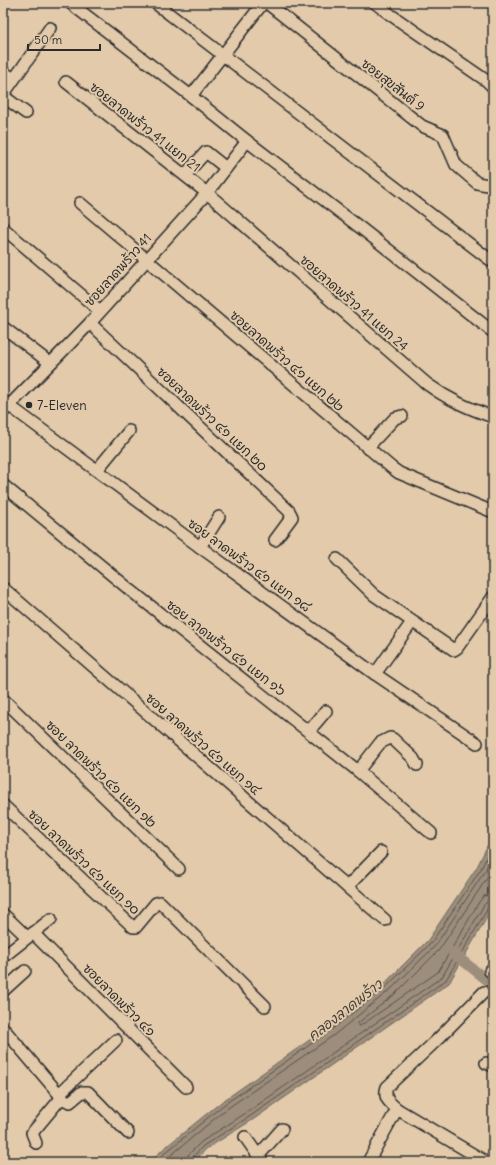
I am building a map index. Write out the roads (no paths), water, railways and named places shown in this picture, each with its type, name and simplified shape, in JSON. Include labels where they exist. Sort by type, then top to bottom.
[{"type":"street","points":[[70,3],[493,332]]},
{"type":"street","points":[[155,3],[493,262]]},
{"type":"street","points":[[191,96],[263,3]]},
{"type":"street","name":"ซอยสุขสันต์ 9","points":[[267,3],[422,126],[444,135],[456,165],[478,183],[493,186]]},
{"type":"street","points":[[375,3],[493,87]]},
{"type":"street","points":[[26,113],[3,95],[50,28]]},
{"type":"street","points":[[3,72],[14,79]]},
{"type":"street","name":"ซอยลาดพร้าว 41 แยก 21","points":[[66,82],[207,193]]},
{"type":"street","name":"ซอยลาดพร้าว 41","points":[[5,406],[90,323],[207,193],[247,141]]},
{"type":"street","points":[[185,175],[206,152],[226,168]]},
{"type":"street","name":"ซอยลาดพร้าว 41 แยก 24","points":[[207,193],[427,384],[443,396],[493,418]]},
{"type":"street","name":"ซอยลาดพร้าว ๔๑ แยก ๒๒","points":[[80,203],[148,259],[367,448],[399,473],[493,512]]},
{"type":"street","points":[[3,228],[100,311]]},
{"type":"street","name":"ซอยลาดพร้าว ๔๑ แยก ๒๐","points":[[90,323],[289,511],[292,517],[275,540]]},
{"type":"street","points":[[3,327],[50,363]]},
{"type":"street","name":"ซอย ลาดพร้าว ๔๑ แยก ๑๘","points":[[5,406],[97,470],[375,674],[477,743]]},
{"type":"street","points":[[367,448],[395,418],[402,416]]},
{"type":"street","points":[[97,470],[129,431]]},
{"type":"street","name":"ซอย ลาดพร้าว ๔๑ แยก ๑๖","points":[[3,485],[129,589],[309,731],[431,833]]},
{"type":"street","points":[[200,547],[219,517]]},
{"type":"street","points":[[337,559],[374,595],[452,650],[455,650],[493,598]]},
{"type":"street","name":"ซอย ลาดพร้าว ๔๑ แยก ๑๔","points":[[3,588],[385,920]]},
{"type":"street","points":[[375,674],[412,622]]},
{"type":"street","name":"ซอย ลาดพร้าว ๔๑ แยก ๑๒","points":[[3,699],[180,869]]},
{"type":"street","points":[[309,731],[326,711]]},
{"type":"street","points":[[358,771],[380,743],[390,738],[393,739],[413,758],[417,765]]},
{"type":"street","name":"ซอย ลาดพร้าว ๔๑ แยก ๑๐","points":[[3,805],[133,927],[136,927],[156,903],[160,902],[265,1006]]},
{"type":"street","points":[[347,887],[381,852]]},
{"type":"street","name":"ซอยลาดพร้าว ๔๑","points":[[3,914],[30,935],[186,1087]]},
{"type":"street","points":[[3,957],[52,919]]},
{"type":"street","points":[[3,991],[25,971]]},
{"type":"street","points":[[484,992],[437,1040],[387,1087],[385,1092],[386,1100],[397,1109],[486,1162]]},
{"type":"street","points":[[3,1028],[61,1096],[68,1102],[82,1092],[88,1092],[128,1133]]},
{"type":"street","points":[[36,1143],[32,1133],[61,1096],[116,1040]]},
{"type":"street","points":[[368,1162],[397,1109]]},
{"type":"street","points":[[245,1137],[260,1159],[282,1129]]},
{"type":"water","points":[[493,834],[493,907],[449,983],[254,1119],[206,1149],[194,1162],[151,1162],[162,1150],[220,1103],[328,1027],[385,983],[428,940],[477,867]]},
{"type":"waterway","points":[[452,952],[493,985]]},
{"type":"place","name":"7-Eleven","points":[[29,405]]},
{"type":"water label","name":"คลองลาดพร้าว","points":[[345,1010]]}]
